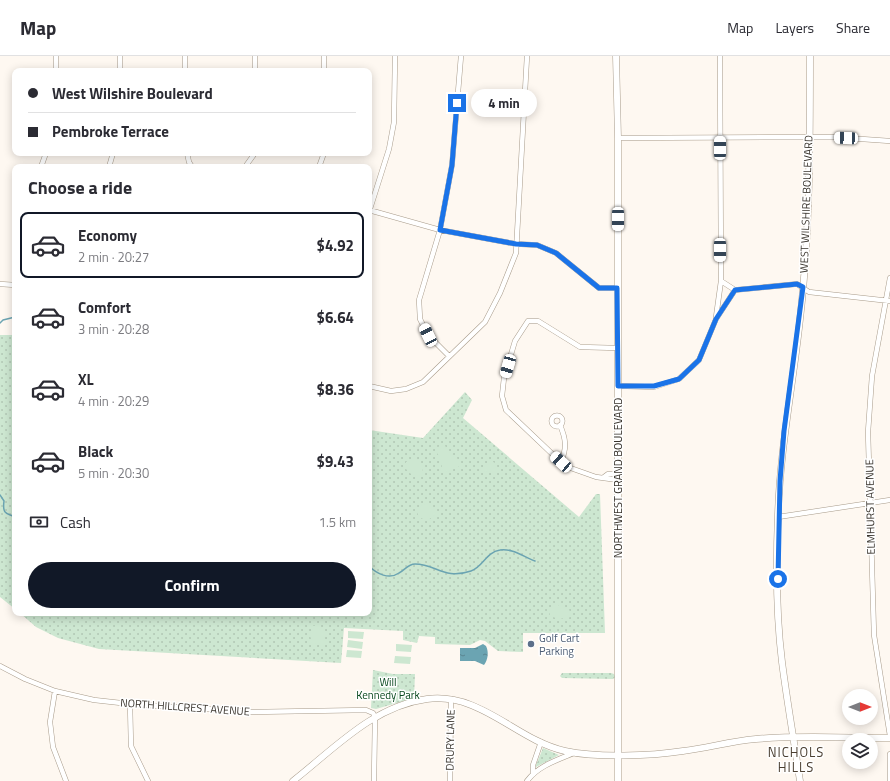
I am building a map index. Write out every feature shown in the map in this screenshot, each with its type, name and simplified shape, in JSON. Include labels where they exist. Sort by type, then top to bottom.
[{"type":"street","points":[[56,56],[56,68]]},
{"type":"street","points":[[120,56],[120,68]]},
{"type":"street","points":[[185,56],[185,68]]},
{"type":"street","points":[[255,56],[255,68]]},
{"type":"street","points":[[324,56],[324,68]]},
{"type":"street","points":[[372,202],[389,149],[394,122],[395,56]]},
{"type":"street","points":[[449,356],[428,335],[420,320],[419,300],[440,230],[452,165],[461,56]]},
{"type":"street","points":[[372,387],[391,391],[406,389],[423,382],[485,322],[508,273],[516,253],[527,56]]},
{"type":"street","name":"NORTHWEST GRAND BOULEVARD","points":[[616,56],[618,138],[618,781]]},
{"type":"street","points":[[716,319],[720,281],[720,56]]},
{"type":"street","name":"WEST WILSHIRE BOULEVARD","points":[[800,781],[782,660],[778,588],[778,518],[784,431],[803,287],[809,137],[810,56]]},
{"type":"street","points":[[618,138],[809,137],[890,141]]},
{"type":"street","points":[[372,212],[440,230],[516,244],[537,245],[556,253],[599,288],[617,288]]},
{"type":"street","name":"ELMHURST AVENUE","points":[[890,278],[888,301],[872,376],[868,432],[874,636],[890,737]]},
{"type":"street","points":[[720,281],[735,290],[797,284],[808,292],[888,301]]},
{"type":"street","points":[[0,284],[12,285]]},
{"type":"street","points":[[618,386],[654,386],[679,379],[699,360],[716,319],[735,290]]},
{"type":"street","points":[[617,348],[580,347],[538,321],[528,320],[515,341],[504,378],[502,396],[504,406],[561,462],[577,471],[596,477],[604,477],[608,474],[618,477]]},
{"type":"street","points":[[560,425],[566,439],[564,454],[561,462]]},
{"type":"street","points":[[778,518],[890,500]]},
{"type":"street","name":"NORTH HILLCREST AVENUE","points":[[0,666],[25,679],[55,691],[94,700],[130,704],[251,712],[366,710],[373,713],[375,717]]},
{"type":"street","points":[[55,691],[50,722],[53,747],[66,781]]},
{"type":"street","points":[[293,781],[375,717],[392,708],[410,702],[436,698],[451,699],[481,708],[541,742],[574,753],[664,754],[755,739],[890,737]]},
{"type":"street","name":"DRURY LANE","points":[[450,781],[451,699]]},
{"type":"street","points":[[130,704],[131,746],[148,781]]},
{"type":"street","points":[[374,781],[375,717]]},
{"type":"street","points":[[533,773],[533,765],[541,742]]},
{"type":"street","points":[[527,781],[533,773],[574,753]]},
{"type":"street","points":[[890,754],[890,781]]},
{"type":"green space","points":[[0,335],[12,335],[12,607],[0,597]]},
{"type":"green space","points":[[465,392],[472,400],[463,418],[579,517],[596,494],[600,494],[605,633],[523,633],[523,652],[498,651],[485,641],[480,640],[470,645],[435,644],[435,637],[419,636],[417,643],[403,640],[403,631],[344,628],[341,663],[99,649],[58,638],[36,627],[23,616],[372,616],[372,430],[423,438]]},
{"type":"green space","points":[[445,446],[453,456],[461,461],[460,466],[447,472],[442,469],[441,459],[435,450],[437,447]]},
{"type":"green space","points":[[414,458],[417,459],[422,465],[423,471],[421,476],[411,474],[406,469],[406,462]]},
{"type":"green space","points":[[494,462],[498,468],[497,471],[485,472],[484,466]]},
{"type":"green space","points":[[427,504],[435,508],[436,514],[427,521],[419,517],[417,512],[421,506]]},
{"type":"green space","points":[[555,604],[569,609],[571,617],[559,619],[550,616],[549,609]]},
{"type":"green space","points":[[312,626],[319,627],[324,630],[326,635],[323,643],[312,644],[310,635]]},
{"type":"green space","points":[[348,631],[364,632],[363,639],[348,638]]},
{"type":"green space","points":[[348,640],[363,642],[362,649],[347,647]]},
{"type":"green space","points":[[396,644],[412,645],[411,652],[396,651]]},
{"type":"green space","points":[[347,650],[362,651],[361,658],[346,657]]},
{"type":"green space","points":[[395,656],[411,657],[410,664],[394,663]]},
{"type":"green space","name":"Will Kennedy Park","points":[[373,670],[393,674],[415,674],[414,698],[376,709],[371,708]]},
{"type":"green space","points":[[562,673],[611,673],[614,674],[615,677],[613,679],[562,678],[560,676]]},
{"type":"green space","points":[[543,748],[559,755],[536,767],[536,765]]},
{"type":"water","points":[[483,644],[486,646],[488,653],[484,665],[475,661],[460,661],[460,648],[475,648]]},
{"type":"waterway","points":[[0,323],[3,320],[12,318]]},
{"type":"waterway","points":[[0,495],[4,501],[5,512],[12,516]]},
{"type":"waterway","points":[[372,568],[379,574],[387,576],[395,575],[413,564],[429,566],[447,573],[462,573],[475,569],[488,556],[495,551],[500,550],[509,550],[535,561]]},
{"type":"place","name":"Golf Cart Parking","points":[[531,644]]},
{"type":"district","name":"NICHOLS HILLS","points":[[796,760]]},
{"type":"route","points":[[457,103],[452,165],[440,230],[516,244],[537,245],[556,253],[595,286],[599,288],[617,288],[618,386],[654,386],[679,379],[699,360],[716,319],[735,290],[743,288],[797,284],[803,287],[793,375],[784,431],[778,518],[778,579]]}]
